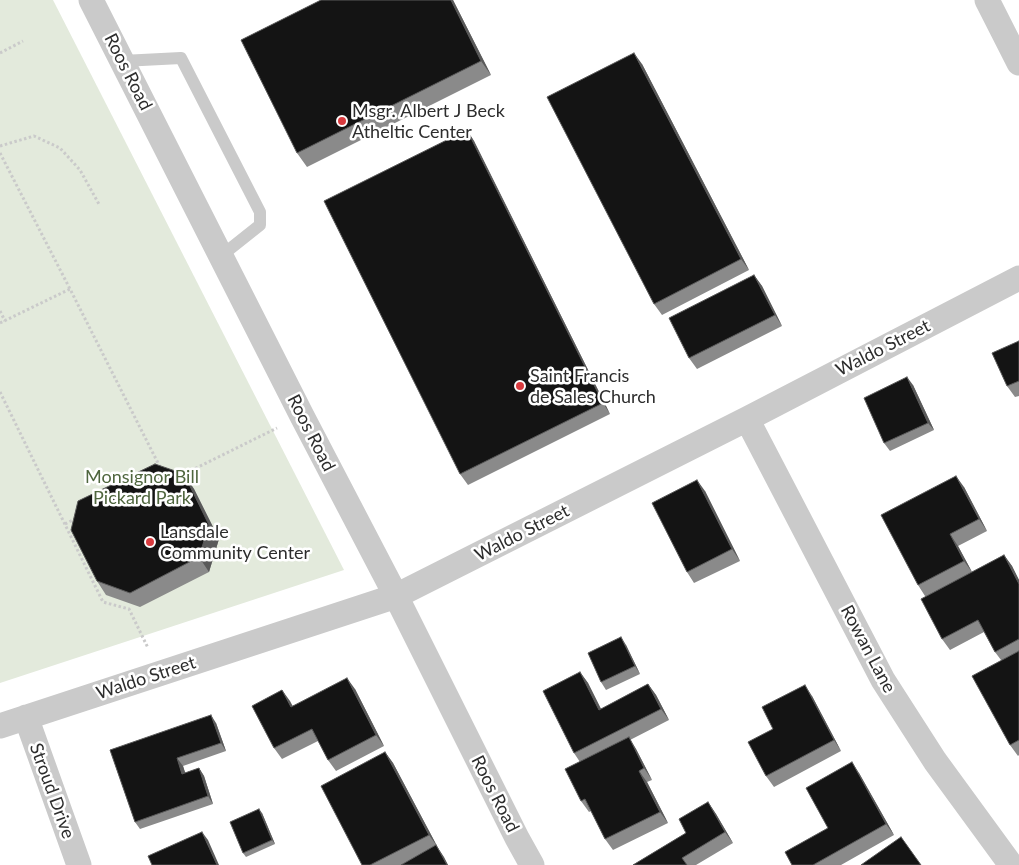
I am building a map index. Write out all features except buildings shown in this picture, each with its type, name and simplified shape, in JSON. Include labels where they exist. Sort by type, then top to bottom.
[{"type":"street","name":"Roos Road","points":[[91,0],[532,865]]},
{"type":"street","points":[[987,0],[1019,63]]},
{"type":"street","name":"Waldo Street","points":[[0,726],[396,596],[747,419],[1019,278]]},
{"type":"street","name":"Rowan Lane","points":[[747,419],[883,680],[935,761],[1011,865]]},
{"type":"street","name":"Stroud Drive","points":[[26,718],[79,865]]},
{"type":"lane","points":[[122,61],[181,58],[260,212],[260,225],[221,256]]},
{"type":"path","points":[[0,53],[23,41]]},
{"type":"path","points":[[0,146],[34,136],[60,148],[80,170],[100,206]]},
{"type":"path","points":[[0,153],[165,476]]},
{"type":"path","points":[[0,323],[70,289]]},
{"type":"path","points":[[0,311],[5,321]]},
{"type":"path","points":[[0,392],[103,602],[129,609],[161,673]]},
{"type":"path","points":[[181,475],[302,416]]},
{"type":"path","points":[[65,524],[82,516]]},
{"type":"green space","name":"Monsignor Bill Pickard Park","points":[[0,0],[53,0],[344,570],[0,683]]},
{"type":"place","name":"Msgr. Albert J Beck Atheltic Center","points":[[342,121]]},
{"type":"place","name":"Saint Francis de Sales Church","points":[[520,386]]},
{"type":"place","name":"Lansdale Community Center","points":[[150,542]]}]
